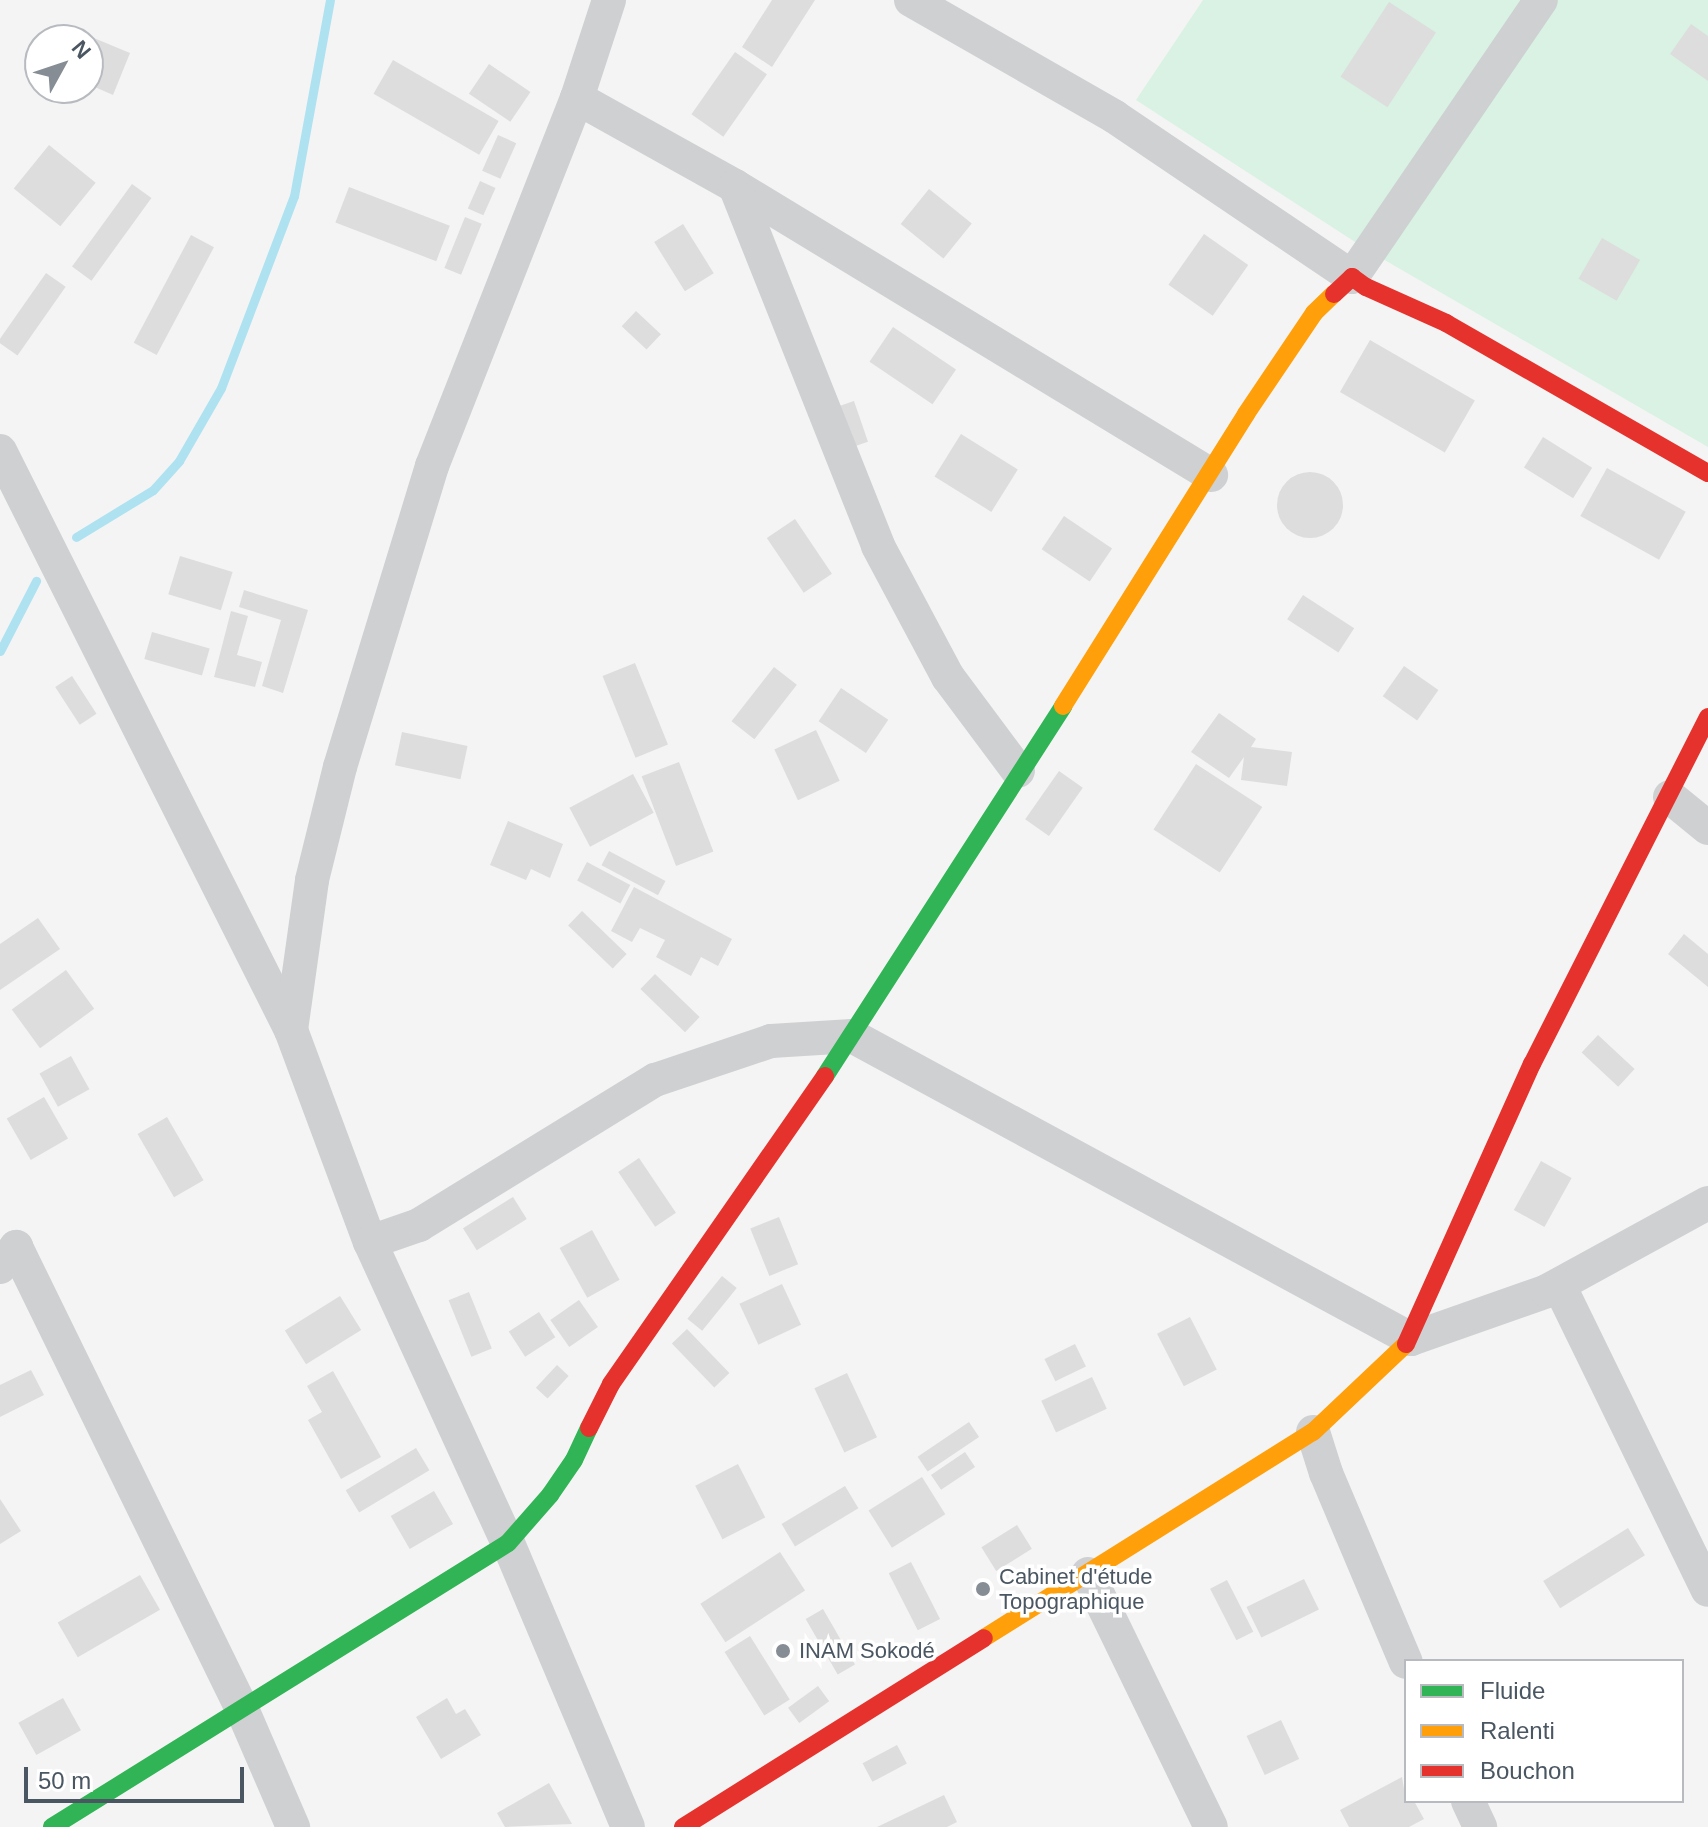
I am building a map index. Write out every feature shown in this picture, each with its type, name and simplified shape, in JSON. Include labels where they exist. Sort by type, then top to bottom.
[{"type":"street","points":[[291,1030],[312,880],[336,781],[427,481],[577,98],[609,0]]},
{"type":"street","points":[[911,0],[1115,117],[1366,287],[1446,323],[1708,473]]},
{"type":"street","points":[[52,1827],[508,1543],[558,1484],[574,1460],[611,1384],[852,1036],[1018,771],[1080,682],[1314,313],[1352,277],[1541,0]]},
{"type":"street","points":[[577,98],[735,186],[1211,475]]},
{"type":"street","points":[[735,186],[878,546],[948,677],[1018,771]]},
{"type":"street","points":[[0,451],[291,1030],[370,1242],[508,1543],[628,1827]]},
{"type":"street","points":[[683,1827],[1313,1432],[1411,1339],[1532,1064],[1708,717]]},
{"type":"street","points":[[1670,797],[1708,828]]},
{"type":"street","points":[[370,1242],[419,1225],[655,1080],[771,1041],[852,1036],[1411,1339],[1559,1285],[1708,1203]]},
{"type":"street","points":[[0,1267],[16,1247],[242,1709],[293,1827]]},
{"type":"street","points":[[1559,1285],[1708,1590]]},
{"type":"street","points":[[1313,1432],[1326,1473],[1405,1659]]},
{"type":"street","points":[[1088,1574],[1211,1827]]},
{"type":"street","points":[[1469,1803],[1480,1827]]},
{"type":"green space","points":[[1203,0],[1708,0],[1708,447],[1369,251],[1136,100]]},
{"type":"building","points":[[772,0],[815,0],[772,67],[742,47]]},
{"type":"building","points":[[1389,2],[1436,32],[1387,107],[1341,77]]},
{"type":"building","points":[[1691,24],[1708,36],[1708,81],[1670,54]]},
{"type":"building","points":[[104,42],[130,53],[113,95],[104,91]]},
{"type":"building","points":[[735,52],[767,74],[723,137],[691,114]]},
{"type":"building","points":[[393,60],[499,121],[479,155],[374,94]]},
{"type":"building","points":[[489,64],[530,92],[510,122],[469,94]]},
{"type":"building","points":[[498,135],[516,143],[500,179],[482,171]]},
{"type":"building","points":[[49,145],[96,183],[60,226],[14,189]]},
{"type":"building","points":[[480,181],[496,188],[483,215],[468,208]]},
{"type":"building","points":[[132,184],[151,198],[91,281],[72,267]]},
{"type":"building","points":[[349,187],[450,226],[436,261],[335,222]]},
{"type":"building","points":[[929,189],[972,224],[943,259],[901,224]]},
{"type":"building","points":[[465,217],[482,224],[461,275],[444,268]]},
{"type":"building","points":[[683,224],[714,273],[685,291],[654,242]]},
{"type":"building","points":[[1204,234],[1248,265],[1213,316],[1168,285]]},
{"type":"building","points":[[191,235],[214,247],[157,355],[134,343]]},
{"type":"building","points":[[1602,238],[1640,260],[1617,301],[1578,279]]},
{"type":"building","points":[[46,273],[66,287],[17,356],[0,343],[0,339]]},
{"type":"building","points":[[636,311],[661,334],[647,350],[622,326]]},
{"type":"building","points":[[893,327],[956,369],[933,404],[870,362]]},
{"type":"building","points":[[1370,340],[1475,400],[1445,452],[1340,392]]},
{"type":"building","points":[[854,401],[868,442],[848,448],[834,408]]},
{"type":"building","points":[[961,434],[1018,470],[991,512],[935,476]]},
{"type":"building","points":[[1543,437],[1592,468],[1573,498],[1524,468]]},
{"type":"building","points":[[1607,468],[1686,512],[1659,560],[1580,516]]},
{"type":"building","points":[[1310,472],[1323,475],[1333,482],[1340,492],[1343,505],[1340,518],[1333,528],[1323,535],[1310,538],[1297,535],[1287,528],[1280,518],[1277,505],[1280,492],[1287,482],[1297,475]]},
{"type":"building","points":[[1064,516],[1112,548],[1090,582],[1042,549]]},
{"type":"building","points":[[795,519],[832,574],[804,593],[767,538]]},
{"type":"building","points":[[180,556],[233,572],[221,610],[168,594]]},
{"type":"building","points":[[244,590],[308,610],[283,693],[262,686],[281,620],[239,607]]},
{"type":"building","points":[[1303,595],[1354,628],[1338,653],[1287,619]]},
{"type":"building","points":[[231,611],[248,616],[237,655],[262,662],[255,687],[214,677]]},
{"type":"building","points":[[152,632],[210,649],[202,675],[144,659]]},
{"type":"building","points":[[635,663],[668,745],[636,758],[603,676]]},
{"type":"building","points":[[1404,666],[1438,690],[1417,720],[1383,696]]},
{"type":"building","points":[[774,667],[797,685],[754,739],[732,721]]},
{"type":"building","points":[[72,676],[97,714],[80,725],[55,687]]},
{"type":"building","points":[[841,688],[888,720],[866,753],[819,721]]},
{"type":"building","points":[[1219,713],[1256,739],[1251,747],[1292,752],[1287,786],[1241,780],[1244,757],[1229,778],[1191,752]]},
{"type":"building","points":[[816,730],[840,781],[798,800],[774,749]]},
{"type":"building","points":[[402,732],[468,746],[460,779],[395,765]]},
{"type":"building","points":[[679,762],[713,852],[676,866],[642,776]]},
{"type":"building","points":[[1196,764],[1262,807],[1220,872],[1154,829]]},
{"type":"building","points":[[1059,771],[1083,788],[1049,836],[1025,819]]},
{"type":"building","points":[[633,774],[654,813],[590,847],[569,808]]},
{"type":"building","points":[[508,821],[563,844],[550,878],[531,869],[526,880],[490,865]]},
{"type":"building","points":[[609,851],[666,881],[658,895],[601,865]]},
{"type":"building","points":[[587,862],[630,885],[620,904],[577,881]]},
{"type":"building","points":[[634,887],[732,939],[718,966],[701,957],[691,976],[656,957],[665,940],[640,928],[632,942],[611,931]]},
{"type":"building","points":[[582,911],[627,954],[613,968],[568,925]]},
{"type":"building","points":[[38,918],[60,949],[0,990],[0,944]]},
{"type":"building","points":[[1684,934],[1708,954],[1708,987],[1668,954]]},
{"type":"building","points":[[66,970],[94,1009],[40,1048],[12,1009]]},
{"type":"building","points":[[655,974],[700,1017],[685,1032],[640,989]]},
{"type":"building","points":[[1598,1035],[1635,1069],[1618,1087],[1582,1053]]},
{"type":"building","points":[[71,1056],[89,1089],[58,1107],[40,1073]]},
{"type":"building","points":[[44,1097],[68,1139],[31,1160],[7,1118]]},
{"type":"building","points":[[167,1117],[204,1180],[174,1197],[138,1134]]},
{"type":"building","points":[[639,1158],[676,1213],[655,1227],[618,1172]]},
{"type":"building","points":[[1541,1161],[1572,1178],[1544,1227],[1514,1210]]},
{"type":"building","points":[[513,1197],[527,1219],[477,1250],[463,1228]]},
{"type":"building","points":[[779,1217],[798,1264],[769,1276],[750,1229]]},
{"type":"building","points":[[592,1230],[620,1280],[587,1298],[560,1248]]},
{"type":"building","points":[[722,1276],[737,1288],[702,1331],[687,1319]]},
{"type":"building","points":[[782,1284],[801,1325],[758,1345],[739,1304]]},
{"type":"building","points":[[469,1292],[492,1349],[471,1357],[449,1300]]},
{"type":"building","points":[[340,1296],[361,1330],[306,1364],[285,1330]]},
{"type":"building","points":[[579,1300],[598,1327],[569,1347],[550,1320]]},
{"type":"building","points":[[539,1312],[555,1337],[525,1357],[509,1332]]},
{"type":"building","points":[[1190,1317],[1217,1370],[1184,1386],[1157,1334]]},
{"type":"building","points":[[687,1329],[729,1373],[714,1387],[672,1344]]},
{"type":"building","points":[[1075,1344],[1086,1366],[1055,1381],[1044,1359]]},
{"type":"building","points":[[557,1365],[569,1376],[548,1399],[536,1388]]},
{"type":"building","points":[[31,1370],[44,1395],[0,1417],[0,1385]]},
{"type":"building","points":[[333,1371],[381,1457],[341,1479],[308,1420],[322,1412],[307,1386]]},
{"type":"building","points":[[847,1373],[877,1437],[844,1453],[814,1388]]},
{"type":"building","points":[[1092,1377],[1107,1409],[1056,1432],[1041,1401]]},
{"type":"building","points":[[969,1422],[979,1437],[928,1472],[918,1457]]},
{"type":"building","points":[[416,1448],[429,1470],[359,1513],[346,1490]]},
{"type":"building","points":[[965,1452],[975,1467],[941,1490],[931,1475]]},
{"type":"building","points":[[738,1464],[765,1517],[722,1539],[695,1486]]},
{"type":"building","points":[[922,1477],[945,1514],[892,1548],[869,1510]]},
{"type":"building","points":[[845,1486],[858,1508],[795,1546],[782,1524]]},
{"type":"building","points":[[434,1491],[453,1524],[410,1549],[391,1516]]},
{"type":"building","points":[[0,1499],[21,1531],[0,1544]]},
{"type":"building","points":[[1017,1525],[1032,1549],[996,1571],[981,1547]]},
{"type":"building","points":[[1628,1528],[1645,1555],[1560,1608],[1543,1581]]},
{"type":"building","points":[[780,1552],[805,1591],[725,1642],[700,1604]]},
{"type":"building","points":[[911,1562],[940,1619],[918,1630],[889,1573]]},
{"type":"building","points":[[140,1575],[160,1610],[78,1657],[58,1622]]},
{"type":"building","points":[[1304,1579],[1319,1610],[1261,1638],[1246,1607]]},
{"type":"building","points":[[1227,1580],[1253,1632],[1236,1640],[1210,1589]]},
{"type":"building","points":[[823,1609],[855,1664],[838,1674],[806,1619]]},
{"type":"building","points":[[750,1636],[790,1700],[764,1716],[725,1652]]},
{"type":"building","points":[[818,1686],[829,1701],[799,1723],[788,1708]]},
{"type":"building","points":[[63,1698],[81,1730],[36,1755],[18,1723]]},
{"type":"building","points":[[447,1698],[456,1714],[465,1709],[481,1735],[441,1759],[416,1717]]},
{"type":"building","points":[[1281,1720],[1299,1759],[1265,1775],[1247,1736]]},
{"type":"building","points":[[897,1745],[907,1764],[872,1782],[863,1763]]},
{"type":"building","points":[[1402,1777],[1404,1803],[1415,1803],[1424,1819],[1409,1827],[1349,1827],[1340,1810]]},
{"type":"building","points":[[549,1783],[572,1824],[505,1827],[497,1813]]},
{"type":"building","points":[[944,1795],[957,1822],[947,1827],[877,1827]]},
{"type":"waterway","points":[[76,537],[153,490],[179,461],[221,388],[294,196],[330,0]]},
{"type":"waterway","points":[[0,651],[36,581]]},
{"type":"traffic: fast","points":[[825,1076],[1063,706]]},
{"type":"traffic: fast","points":[[52,1827],[508,1543],[550,1495],[574,1460],[589,1428]]},
{"type":"traffic: slow","points":[[1063,706],[1246,414],[1314,313],[1334,294]]},
{"type":"traffic: slow","points":[[984,1638],[1313,1432],[1406,1344]]},
{"type":"traffic: jam","points":[[1334,294],[1352,277],[1366,287],[1446,323],[1708,473]]},
{"type":"traffic: jam","points":[[1406,1344],[1532,1064],[1708,717]]},
{"type":"traffic: jam","points":[[589,1428],[611,1384],[825,1076]]},
{"type":"traffic: jam","points":[[683,1827],[984,1638]]},
{"type":"place","name":"Cabinet d'étude Topographique","points":[[983,1589]]},
{"type":"place","name":"INAM Sokodé","points":[[783,1651]]}]
